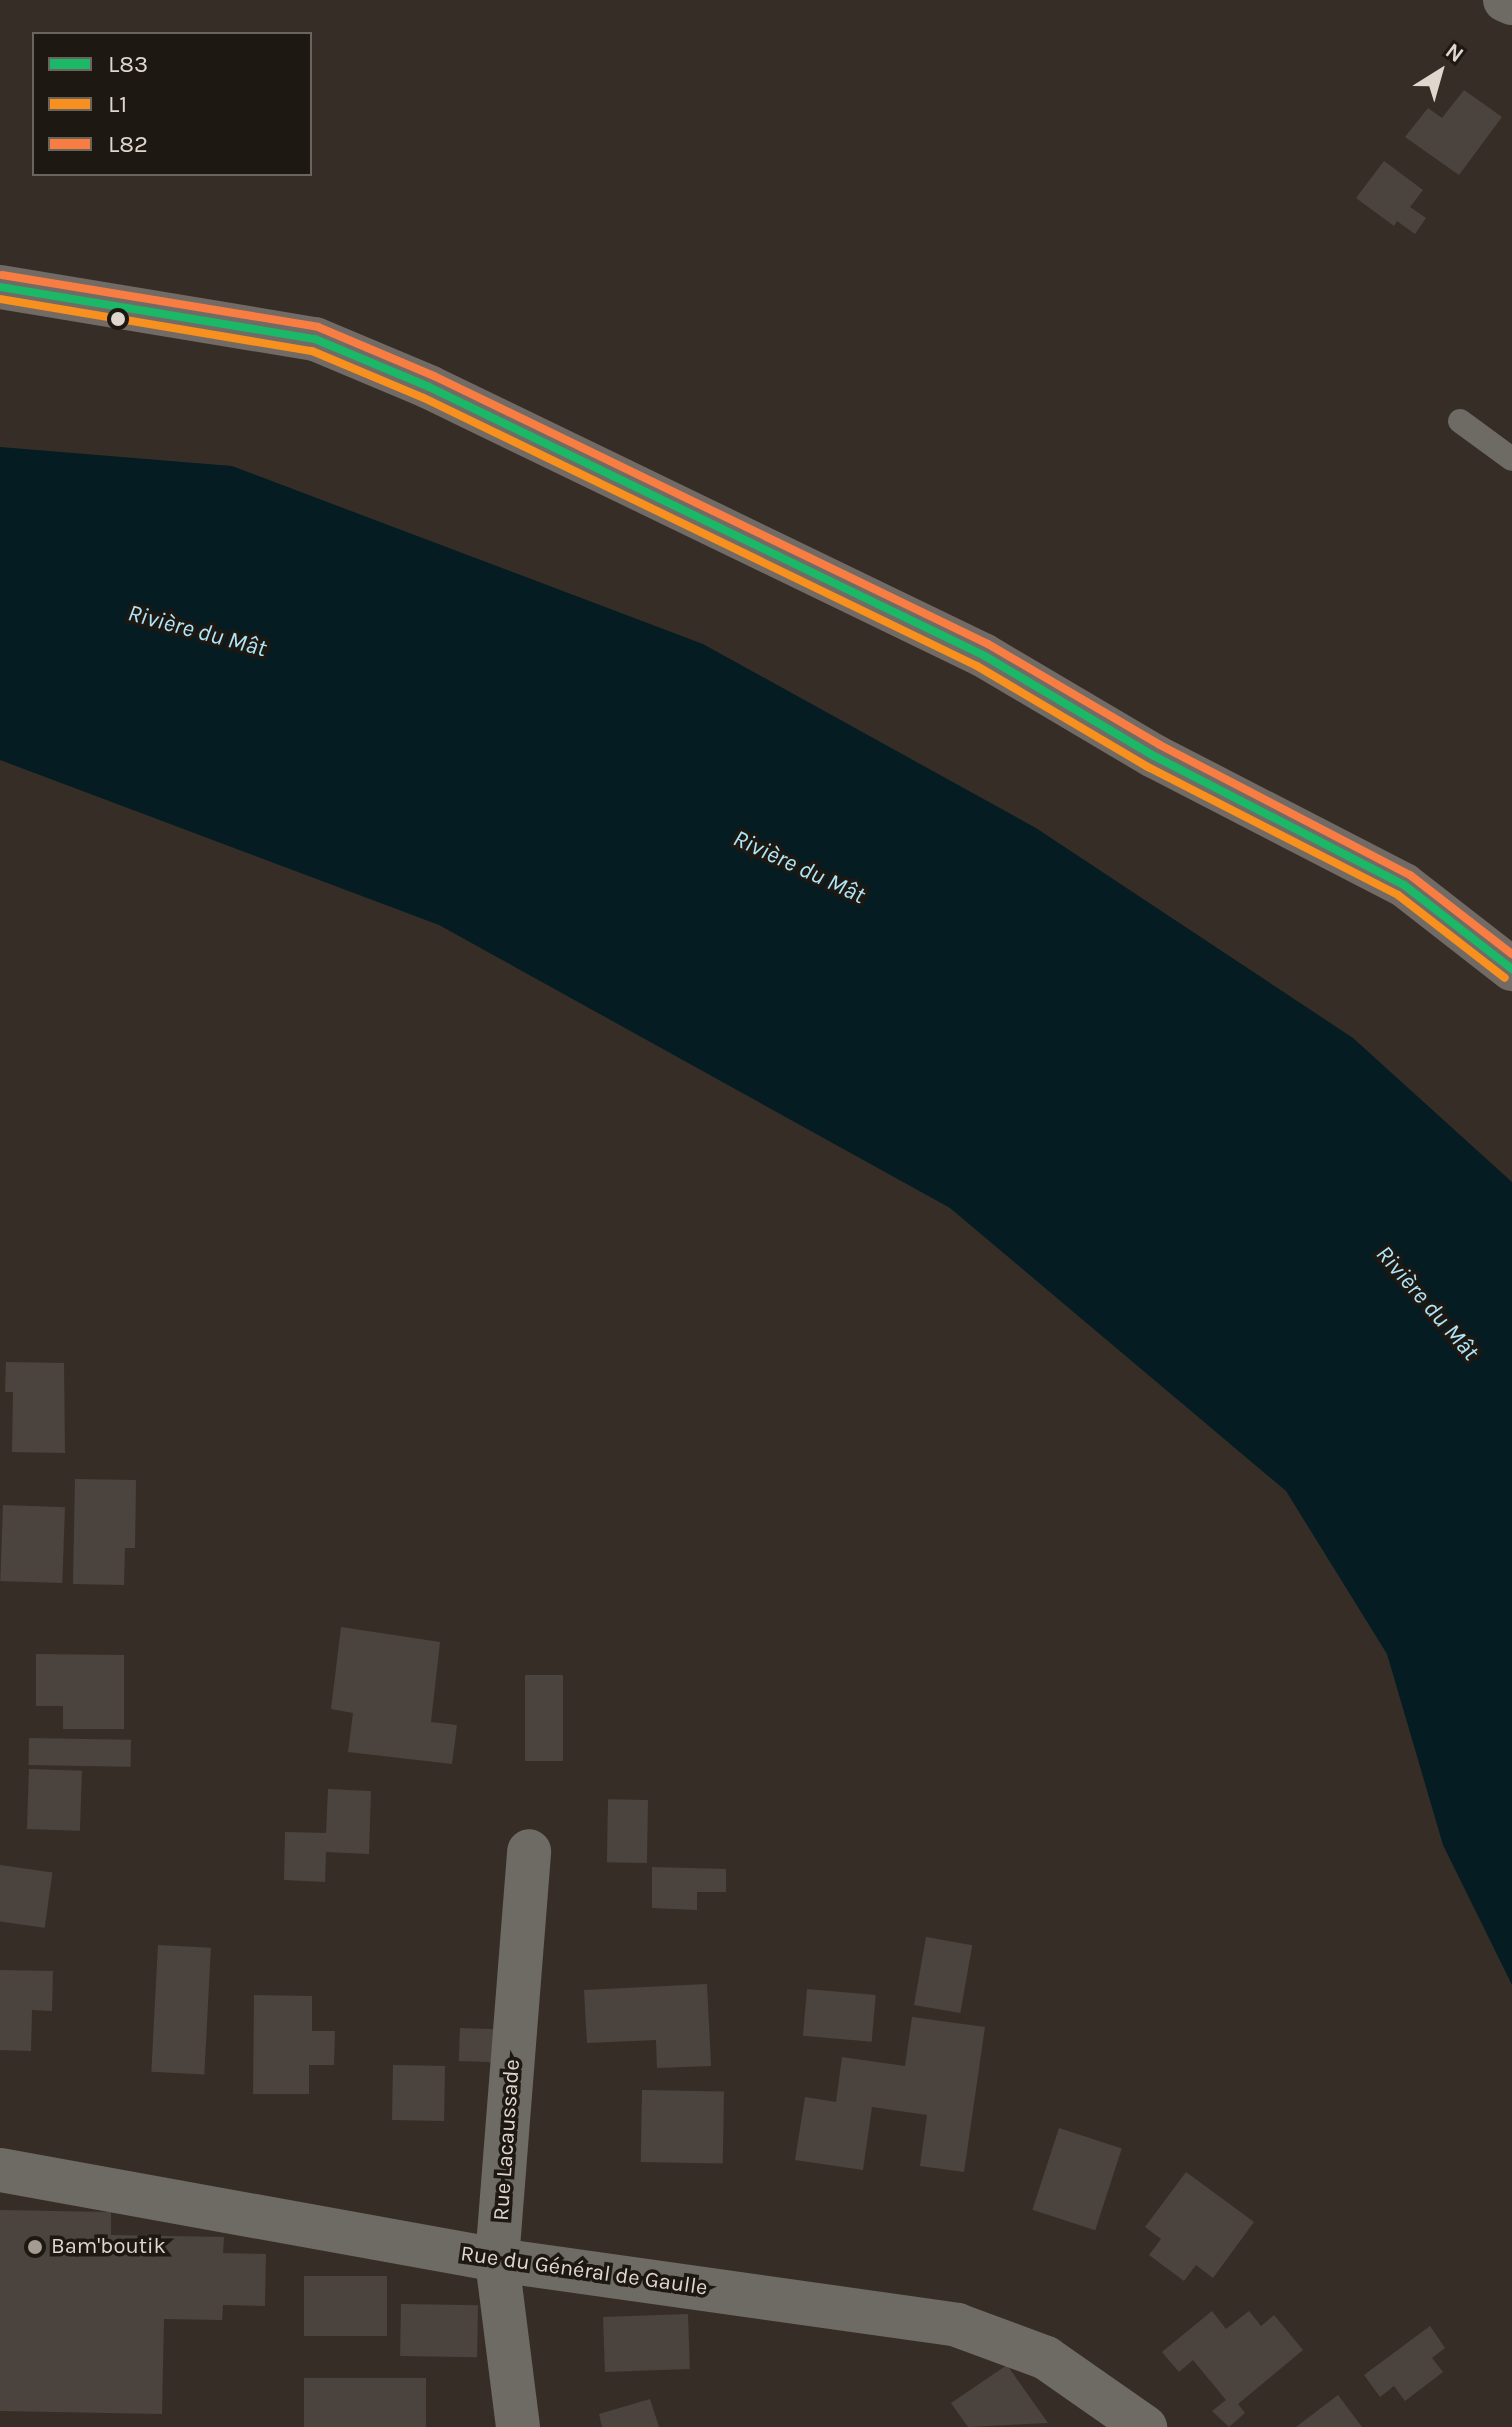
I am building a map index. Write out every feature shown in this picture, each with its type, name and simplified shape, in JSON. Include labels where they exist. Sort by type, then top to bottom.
[{"type":"main road","points":[[0,287],[315,339],[429,387],[983,655],[1154,756],[1404,885],[1512,969]]},
{"type":"street","points":[[1505,0],[1512,3]]},
{"type":"street","name":"Rue Lacaussade","points":[[518,2427],[497,2260],[529,1851]]},
{"type":"street","name":"Rue du Général de Gaulle","points":[[0,2170],[497,2260],[957,2325],[1046,2358],[1145,2427]]},
{"type":"lane","points":[[1460,421],[1512,459]]},
{"type":"water","name":"Rivière du Mât","points":[[0,447],[232,466],[703,644],[1036,828],[1353,1038],[1512,1182],[1512,1985],[1443,1845],[1387,1654],[1286,1491],[950,1208],[439,925],[0,760]]},
{"type":"building","points":[[1464,90],[1502,117],[1459,175],[1405,137],[1428,108],[1442,118]]},
{"type":"building","points":[[1384,161],[1423,190],[1410,207],[1426,218],[1415,234],[1397,221],[1394,226],[1356,198]]},
{"type":"building","points":[[6,1362],[64,1363],[65,1453],[12,1452],[13,1392],[5,1392]]},
{"type":"building","points":[[75,1479],[136,1480],[135,1548],[125,1548],[124,1585],[73,1584]]},
{"type":"building","points":[[3,1505],[65,1507],[62,1583],[0,1581]]},
{"type":"building","points":[[341,1627],[440,1642],[431,1722],[457,1725],[452,1764],[348,1752],[353,1713],[331,1709]]},
{"type":"building","points":[[36,1654],[124,1655],[124,1729],[63,1729],[63,1706],[36,1706]]},
{"type":"building","points":[[525,1675],[563,1675],[563,1761],[525,1761]]},
{"type":"building","points":[[29,1738],[131,1740],[131,1767],[29,1765]]},
{"type":"building","points":[[29,1769],[82,1771],[80,1831],[27,1829]]},
{"type":"building","points":[[328,1789],[371,1791],[369,1854],[326,1852],[325,1882],[284,1880],[285,1832],[326,1833]]},
{"type":"building","points":[[608,1799],[648,1800],[647,1863],[607,1862]]},
{"type":"building","points":[[0,1865],[52,1872],[45,1928],[0,1922]]},
{"type":"building","points":[[652,1867],[726,1869],[726,1892],[697,1892],[697,1910],[652,1908]]},
{"type":"building","points":[[926,1937],[972,1945],[960,2013],[914,2005]]},
{"type":"building","points":[[158,1945],[211,1948],[204,2075],[151,2072]]},
{"type":"building","points":[[0,1970],[53,1971],[52,2011],[32,2010],[31,2051],[0,2050]]},
{"type":"building","points":[[707,1984],[711,2066],[657,2068],[656,2040],[587,2043],[584,1990]]},
{"type":"building","points":[[807,1989],[876,1995],[872,2042],[803,2036]]},
{"type":"building","points":[[254,1995],[312,1996],[312,2031],[335,2031],[334,2065],[309,2065],[309,2094],[253,2094]]},
{"type":"building","points":[[912,2017],[985,2027],[964,2172],[920,2166],[927,2115],[872,2107],[863,2170],[795,2160],[805,2097],[836,2102],[842,2057],[905,2066]]},
{"type":"building","points":[[460,2028],[495,2029],[494,2062],[459,2061]]},
{"type":"building","points":[[393,2065],[445,2066],[444,2121],[392,2120]]},
{"type":"building","points":[[642,2090],[724,2091],[723,2163],[641,2162]]},
{"type":"building","points":[[1059,2128],[1122,2148],[1095,2230],[1032,2210]]},
{"type":"building","points":[[1186,2172],[1254,2222],[1213,2278],[1196,2265],[1184,2281],[1149,2255],[1161,2239],[1145,2227]]},
{"type":"building","points":[[0,2210],[111,2212],[111,2235],[224,2237],[223,2253],[266,2254],[265,2306],[223,2305],[222,2320],[164,2319],[162,2414],[0,2411]]},
{"type":"building","points":[[304,2276],[387,2276],[387,2336],[304,2336]]},
{"type":"building","points":[[401,2304],[478,2305],[477,2357],[400,2356]]},
{"type":"building","points":[[1212,2311],[1226,2329],[1249,2311],[1261,2326],[1274,2315],[1303,2350],[1238,2404],[1245,2413],[1229,2427],[1212,2411],[1226,2400],[1193,2360],[1179,2372],[1162,2352]]},
{"type":"building","points":[[688,2314],[690,2369],[605,2372],[603,2317]]},
{"type":"building","points":[[1430,2326],[1445,2348],[1432,2358],[1443,2372],[1405,2401],[1394,2386],[1380,2397],[1364,2375]]},
{"type":"building","points":[[1007,2365],[1048,2423],[968,2427],[951,2403]]},
{"type":"building","points":[[304,2378],[426,2378],[426,2427],[304,2427]]},
{"type":"building","points":[[1338,2395],[1362,2427],[1296,2427]]},
{"type":"building","points":[[650,2399],[659,2427],[602,2427],[599,2414]]},
{"type":"transit line","name":"L82","points":[[2,275],[318,327],[434,376],[988,644],[1160,745],[1410,875],[1512,954]]},
{"type":"transit line","name":"L83","points":[[0,287],[315,339],[429,387],[983,655],[1154,756],[1404,885],[1512,969]]},
{"type":"transit line","name":"L1","points":[[0,299],[312,351],[424,398],[977,666],[1148,767],[1398,895],[1505,978]]},
{"type":"place","name":"Bam'boutik","points":[[35,2247]]}]
